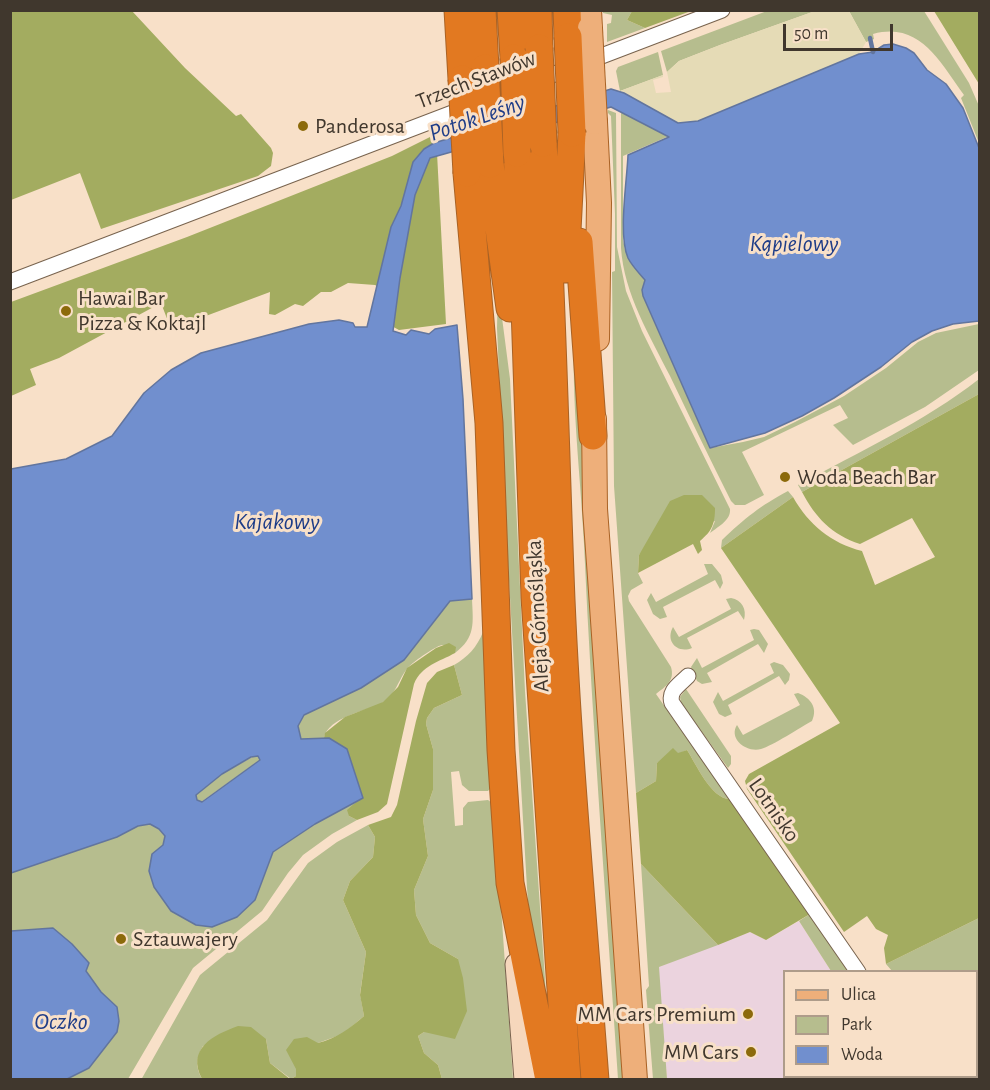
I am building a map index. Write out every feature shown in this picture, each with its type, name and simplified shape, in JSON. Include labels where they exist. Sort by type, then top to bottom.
[{"type":"highway","points":[[458,10],[473,74],[479,169],[501,750],[510,883],[549,1080]]},
{"type":"highway","points":[[473,74],[483,10]]},
{"type":"highway","name":"Aleja Górnośląska","points":[[511,10],[530,424],[535,597],[567,1080]]},
{"type":"highway","points":[[538,10],[557,444],[561,599],[595,1080]]},
{"type":"highway","points":[[567,10],[582,25],[585,350],[593,436]]},
{"type":"highway","points":[[557,444],[584,127]]},
{"type":"highway","points":[[479,169],[510,310],[530,424]]},
{"type":"main road","points":[[593,436],[599,566],[635,1080]]},
{"type":"street","name":"Trzech Stawów","points":[[10,282],[722,10]]},
{"type":"street","name":"Lotnisko","points":[[688,676],[672,692],[670,697],[672,704],[857,970]]},
{"type":"street","points":[[510,883],[525,1080]]},
{"type":"shaded area","points":[[799,921],[830,970],[783,970],[783,1078],[911,1079],[667,1079],[658,967],[750,932],[766,940]]},
{"type":"green space","points":[[11,10],[132,11],[185,68],[236,116],[241,114],[271,148],[273,153],[271,166],[258,176],[101,229],[80,173],[11,200]]},
{"type":"green space","points":[[632,10],[691,11],[645,28],[627,20]]},
{"type":"green space","points":[[603,11],[632,11],[627,20],[645,28],[607,42],[607,24],[611,23],[612,15],[603,13]]},
{"type":"green space","points":[[767,11],[815,11],[679,61],[667,72],[661,51]]},
{"type":"green space","points":[[849,11],[924,11],[969,83],[979,106],[979,143],[961,98],[964,95],[927,47],[904,33],[873,34],[874,39],[866,42]]},
{"type":"green space","points":[[934,11],[979,11],[979,84]]},
{"type":"green space","points":[[658,52],[663,75],[620,91],[616,71],[618,67]]},
{"type":"green space","points":[[608,110],[616,113],[617,247],[626,291],[642,331],[730,509],[726,520],[710,533],[715,521],[647,545],[639,555],[638,573],[643,583],[631,590],[628,596],[671,667],[671,680],[656,694],[729,799],[722,797],[710,787],[687,750],[657,763],[656,781],[636,793],[614,486],[612,272],[615,271],[615,214],[611,116]]},
{"type":"green space","points":[[621,113],[630,115],[669,136],[623,156],[623,240],[625,250],[645,280],[643,296],[710,448],[764,437],[795,422],[844,396],[886,368],[918,342],[936,333],[979,324],[979,370],[925,407],[853,445],[833,425],[848,418],[840,405],[742,452],[764,495],[745,505],[735,505],[646,330],[627,282],[621,248]]},
{"type":"green space","points":[[436,134],[446,324],[399,330],[388,324],[394,295],[375,285],[348,283],[331,292],[321,292],[303,306],[295,304],[275,315],[269,314],[270,292],[171,329],[161,303],[59,358],[30,369],[36,385],[11,396],[11,302],[187,237],[392,156]]},
{"type":"green space","points":[[498,287],[510,379],[525,691],[549,1037],[530,928],[527,888],[505,512],[497,328]]},
{"type":"green space","points":[[576,308],[626,1079],[618,1079],[595,745],[574,396]]},
{"type":"green space","points":[[979,379],[979,394],[802,492],[798,485],[914,423]]},
{"type":"green space","points":[[979,394],[979,918],[886,964],[884,948],[888,935],[876,929],[867,916],[844,932],[747,789],[745,781],[749,774],[840,723],[721,548],[793,497],[806,516],[822,532],[840,543],[862,551],[875,585],[935,557],[912,518],[860,544],[841,536],[825,524],[802,492]]},
{"type":"green space","points":[[788,491],[793,497],[721,548],[722,540],[738,525],[761,507]]},
{"type":"green space","points":[[684,495],[702,495],[715,508],[712,527],[700,541],[702,550],[698,554],[693,544],[638,573],[639,555],[670,501]]},
{"type":"green space","points":[[704,564],[712,564],[721,575],[723,583],[720,589],[715,580],[663,607],[667,617],[660,619],[653,614],[647,600],[651,593],[656,602],[708,574]]},
{"type":"green space","points":[[731,598],[743,606],[744,620],[738,611],[687,638],[692,648],[682,649],[674,645],[670,637],[673,627],[679,637],[731,609],[726,599]]},
{"type":"green space","points":[[472,599],[472,629],[467,641],[455,653],[455,647],[450,646],[442,645],[434,649],[409,666],[387,700],[340,720],[327,731],[324,738],[301,739],[298,726],[304,715],[361,688],[404,660],[450,601]]},
{"type":"green space","points":[[750,630],[759,630],[768,644],[764,653],[758,644],[707,673],[712,682],[702,684],[697,681],[691,667],[697,658],[702,668],[754,640]]},
{"type":"green space","points":[[483,632],[487,722],[495,783],[488,791],[469,791],[462,785],[459,771],[451,772],[455,826],[463,825],[463,808],[468,802],[488,800],[497,807],[498,864],[513,1079],[442,1079],[438,1065],[424,1053],[418,1036],[424,1032],[458,959],[430,943],[416,915],[414,890],[428,856],[423,819],[433,790],[433,749],[426,724],[434,708],[462,695],[454,665],[472,651]]},
{"type":"green space","points":[[449,643],[456,647],[455,653],[426,668],[414,684],[387,804],[378,812],[357,820],[349,816],[347,810],[362,797],[324,738],[325,733],[345,717],[383,702],[398,687],[407,668],[436,648]]},
{"type":"green space","points":[[774,662],[783,665],[790,674],[785,685],[779,676],[728,705],[732,714],[725,717],[719,714],[713,702],[718,692],[723,701],[774,673],[770,664]]},
{"type":"green space","points":[[454,665],[462,695],[434,708],[427,718],[426,724],[433,749],[433,790],[423,819],[428,856],[414,890],[416,915],[430,943],[458,959],[463,978],[467,1011],[455,1039],[424,1032],[418,1036],[424,1053],[438,1065],[442,1079],[291,1079],[296,1076],[296,1069],[286,1050],[294,1039],[307,1037],[318,1043],[325,1041],[364,1016],[360,995],[366,952],[343,900],[350,881],[373,857],[375,837],[368,825],[391,817],[397,805],[427,683],[437,672]]},
{"type":"green space","points":[[686,689],[731,756],[731,764],[728,768],[681,703],[680,697]]},
{"type":"green space","points":[[798,693],[807,698],[814,708],[812,721],[761,749],[750,749],[740,744],[735,735],[737,725],[743,735],[800,705],[794,694]]},
{"type":"green space","points":[[673,748],[678,753],[687,750],[710,787],[722,797],[729,799],[810,914],[766,940],[750,932],[718,945],[641,864],[636,793],[656,781],[657,763]]},
{"type":"green space","points":[[258,756],[260,760],[201,802],[197,800],[196,795],[222,774]]},
{"type":"green space","points":[[363,798],[349,816],[357,820],[332,834],[303,855],[262,911],[193,968],[128,1079],[67,1079],[89,1068],[117,1007],[101,992],[53,928],[11,931],[11,873],[117,837],[138,826],[150,824],[165,836],[163,845],[212,927],[237,917],[255,900],[273,852],[315,824]]},
{"type":"green space","points":[[368,825],[375,837],[373,857],[350,881],[343,900],[366,952],[360,994],[364,1016],[343,1034],[318,1043],[296,1069],[296,1076],[291,1079],[270,1063],[266,1039],[203,1046],[197,1062],[202,1079],[141,1080],[200,975],[267,920],[308,863],[337,842]]},
{"type":"green space","points":[[641,864],[718,945],[659,967],[667,1079],[653,1079],[646,990],[649,986]]},
{"type":"green space","points":[[810,914],[847,970],[830,970],[799,921]]},
{"type":"green space","points":[[979,918],[979,1079],[952,1078],[978,1078],[978,970],[891,970],[886,964]]},
{"type":"green space","points":[[238,1026],[251,1027],[266,1039],[270,1063],[290,1079],[202,1079],[197,1059],[200,1051],[211,1039]]},
{"type":"sand","points":[[815,11],[849,11],[866,42],[859,54],[698,121],[678,123],[620,91],[663,75],[653,80],[656,93],[671,92],[667,72],[679,61]]},
{"type":"water","name":"Kajakowy","points":[[893,44],[914,53],[927,70],[946,84],[963,108],[979,148],[979,321],[953,324],[932,331],[912,342],[881,367],[834,398],[802,416],[765,433],[710,448],[643,296],[645,280],[628,258],[625,248],[623,222],[628,155],[669,137],[611,107],[430,158],[415,195],[393,331],[406,335],[411,330],[429,334],[435,329],[457,325],[463,399],[472,599],[450,601],[404,660],[361,688],[304,715],[298,726],[301,739],[329,738],[347,749],[363,798],[315,824],[273,852],[255,900],[237,917],[212,927],[196,925],[171,911],[154,887],[149,871],[152,854],[163,845],[165,836],[150,824],[138,826],[117,837],[11,873],[11,469],[66,459],[112,436],[144,393],[171,370],[201,353],[309,324],[339,320],[353,323],[355,327],[367,327],[391,227],[401,206],[413,162],[424,149],[434,143],[611,89],[624,93],[678,123],[698,121],[859,54],[873,52],[884,45]],"holes":[[[258,756],[260,760],[202,802],[197,800],[196,795],[222,774],[251,757]]]},
{"type":"water","name":"Oczko","points":[[53,928],[89,963],[86,971],[101,992],[117,1007],[119,1021],[117,1032],[89,1068],[67,1079],[11,1079],[11,931]]},
{"type":"waterway","points":[[870,38],[873,52]]},
{"type":"place","name":"Panderosa","points":[[303,126]]},
{"type":"place","name":"Hawai Bar Pizza & Koktajl","points":[[66,311]]},
{"type":"place","name":"Woda Beach Bar","points":[[785,477]]},
{"type":"place","name":"Sztauwajery","points":[[121,939]]},
{"type":"place","name":"MM Cars Premium","points":[[748,1014]]},
{"type":"place","name":"MM Cars","points":[[751,1052]]},
{"type":"water label","name":"Potok Leśny","points":[[477,118]]},
{"type":"water label","name":"Kąpielowy","points":[[794,244]]}]
